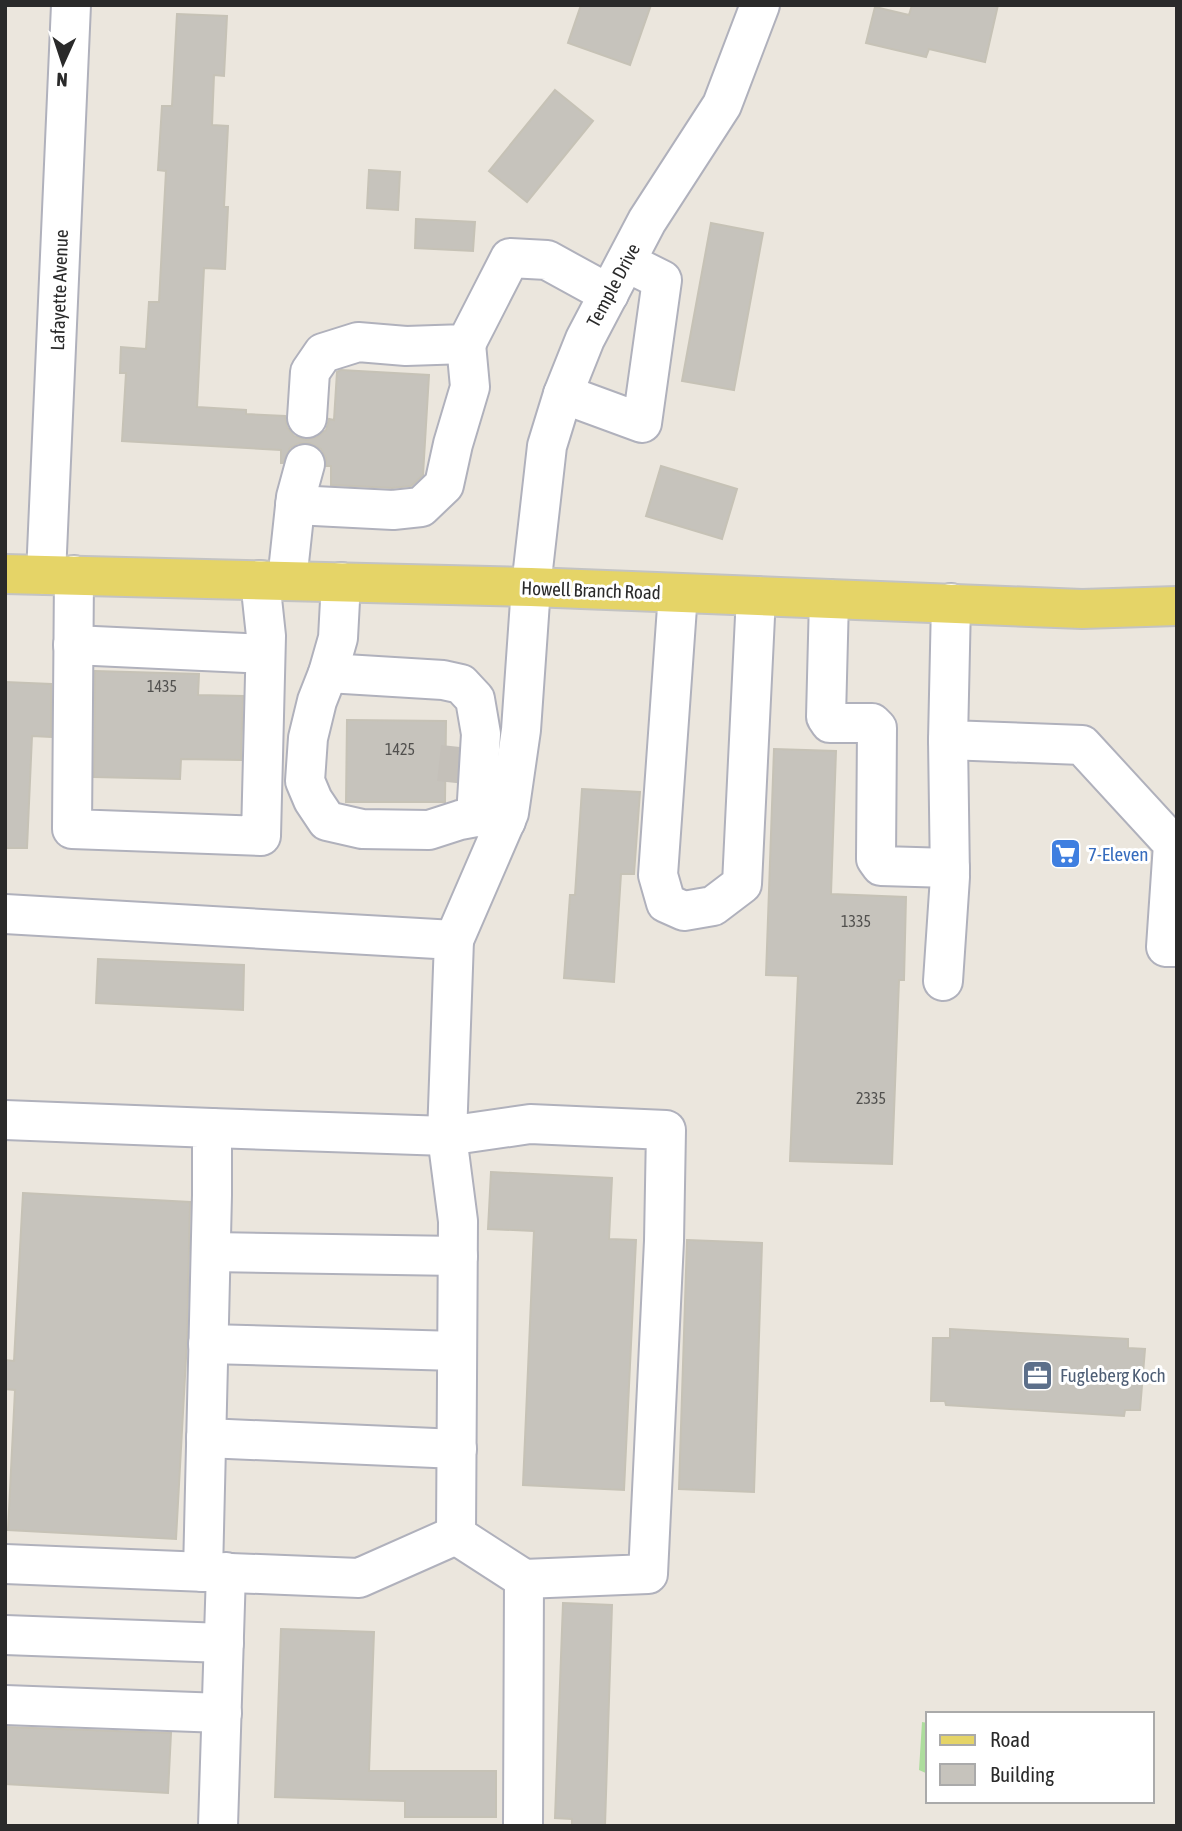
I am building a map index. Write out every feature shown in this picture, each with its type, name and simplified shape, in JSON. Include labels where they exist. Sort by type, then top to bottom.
[{"type":"main road","name":"Howell Branch Road","points":[[5,574],[531,587],[1082,609],[1177,606]]},
{"type":"street","name":"Lafayette Avenue","points":[[71,5],[60,575],[73,645],[72,829],[261,836],[265,654]]},
{"type":"street","name":"Temple Drive","points":[[471,797],[509,813],[522,730],[531,587],[547,446],[563,394],[585,339],[647,221],[722,105],[760,5]]},
{"type":"street","points":[[295,505],[393,510],[421,507],[444,485],[470,387],[466,344],[510,258],[547,260],[617,278],[662,280],[642,423],[563,394]]},
{"type":"street","points":[[307,418],[310,372],[323,353],[358,342],[406,346],[466,344]]},
{"type":"street","points":[[73,645],[265,654],[274,581],[305,464]]},
{"type":"street","points":[[328,673],[443,680],[461,684],[475,699],[481,734],[471,797],[429,830],[362,830],[327,821],[313,800],[306,781],[308,738],[338,638],[341,582]]},
{"type":"street","points":[[678,593],[658,875],[666,903],[684,911],[713,906],[742,884],[756,596]]},
{"type":"street","points":[[829,599],[826,717],[830,723],[872,723],[877,728],[876,859],[881,866],[950,868]]},
{"type":"street","points":[[943,981],[950,868],[947,740],[951,603]]},
{"type":"street","points":[[456,1535],[458,1222],[447,1136],[454,940],[478,714]]},
{"type":"street","points":[[947,740],[1082,745],[1173,844],[1166,947],[1177,947]]},
{"type":"street","points":[[5,914],[454,940]]},
{"type":"street","points":[[5,1120],[447,1136],[530,1124],[666,1130],[664,1241],[648,1574],[524,1579],[456,1535]]},
{"type":"street","points":[[212,1128],[206,1438],[215,1572],[224,1643],[218,1826]]},
{"type":"street","points":[[211,1252],[458,1256]]},
{"type":"street","points":[[208,1344],[457,1351]]},
{"type":"street","points":[[206,1438],[457,1449]]},
{"type":"street","points":[[5,1564],[359,1578],[456,1535]]},
{"type":"street","points":[[523,1826],[524,1579]]},
{"type":"street","points":[[5,1635],[224,1643]]},
{"type":"street","points":[[5,1705],[222,1713]]},
{"type":"green space","points":[[922,1722],[926,1723],[926,1773],[919,1770]]},
{"type":"building","points":[[581,5],[651,5],[630,65],[568,43]]},
{"type":"building","points":[[912,5],[998,5],[985,62],[929,49],[926,57],[866,43],[875,7],[909,15]]},
{"type":"building","points":[[177,14],[227,16],[224,76],[214,75],[212,125],[228,126],[224,207],[228,207],[225,269],[204,268],[197,407],[285,416],[287,427],[294,436],[306,440],[317,437],[326,430],[329,419],[334,420],[337,372],[341,370],[429,375],[423,475],[411,486],[392,488],[331,485],[331,466],[326,466],[326,458],[321,449],[310,443],[299,443],[290,448],[281,463],[281,450],[122,441],[126,373],[120,373],[121,347],[146,349],[149,302],[159,302],[166,171],[158,170],[162,106],[172,106]]},
{"type":"building","points":[[555,90],[593,121],[527,202],[489,171]]},
{"type":"building","points":[[369,170],[400,172],[398,210],[367,208]]},
{"type":"building","points":[[416,219],[475,222],[473,251],[415,248]]},
{"type":"building","points":[[711,223],[763,233],[734,390],[682,381]]},
{"type":"building","points":[[661,466],[737,489],[722,539],[646,516]]},
{"type":"building","points":[[95,671],[199,674],[198,695],[243,696],[241,760],[181,759],[180,779],[94,777]]},
{"type":"building","points":[[5,682],[51,684],[51,737],[32,736],[27,848],[5,848]]},
{"type":"building","points":[[347,720],[446,721],[445,802],[346,802]]},
{"type":"building","points":[[774,749],[836,751],[831,894],[906,897],[904,980],[899,980],[892,1164],[790,1161],[798,976],[766,975]]},
{"type":"building","points":[[582,789],[640,792],[634,874],[621,874],[614,982],[564,978],[570,895],[575,895]]},
{"type":"building","points":[[98,959],[244,965],[243,1010],[96,1003]]},
{"type":"building","points":[[491,1172],[612,1178],[609,1239],[636,1240],[624,1490],[523,1485],[534,1231],[488,1229]]},
{"type":"building","points":[[23,1193],[190,1202],[187,1340],[176,1539],[8,1530],[15,1390],[5,1389],[5,1360],[14,1361]]},
{"type":"building","points":[[687,1240],[762,1243],[754,1492],[679,1489]]},
{"type":"building","name":"Fugleberg Koch","points":[[950,1329],[1128,1339],[1128,1348],[1145,1349],[1140,1410],[1125,1410],[1124,1416],[946,1405],[945,1401],[931,1401],[933,1338],[950,1338]]},
{"type":"building","points":[[563,1603],[612,1605],[605,1826],[572,1826],[572,1819],[555,1818]]},
{"type":"building","points":[[281,1629],[374,1632],[369,1771],[496,1771],[496,1817],[405,1817],[405,1801],[275,1797]]},
{"type":"building","points":[[5,1727],[171,1733],[168,1793],[5,1784]]},
{"type":"tunnel","points":[[456,783],[460,747]]},
{"type":"place","name":"7-Eleven","points":[[1065,854]]},
{"type":"place","name":"Fugleberg Koch","points":[[1037,1375]]}]
